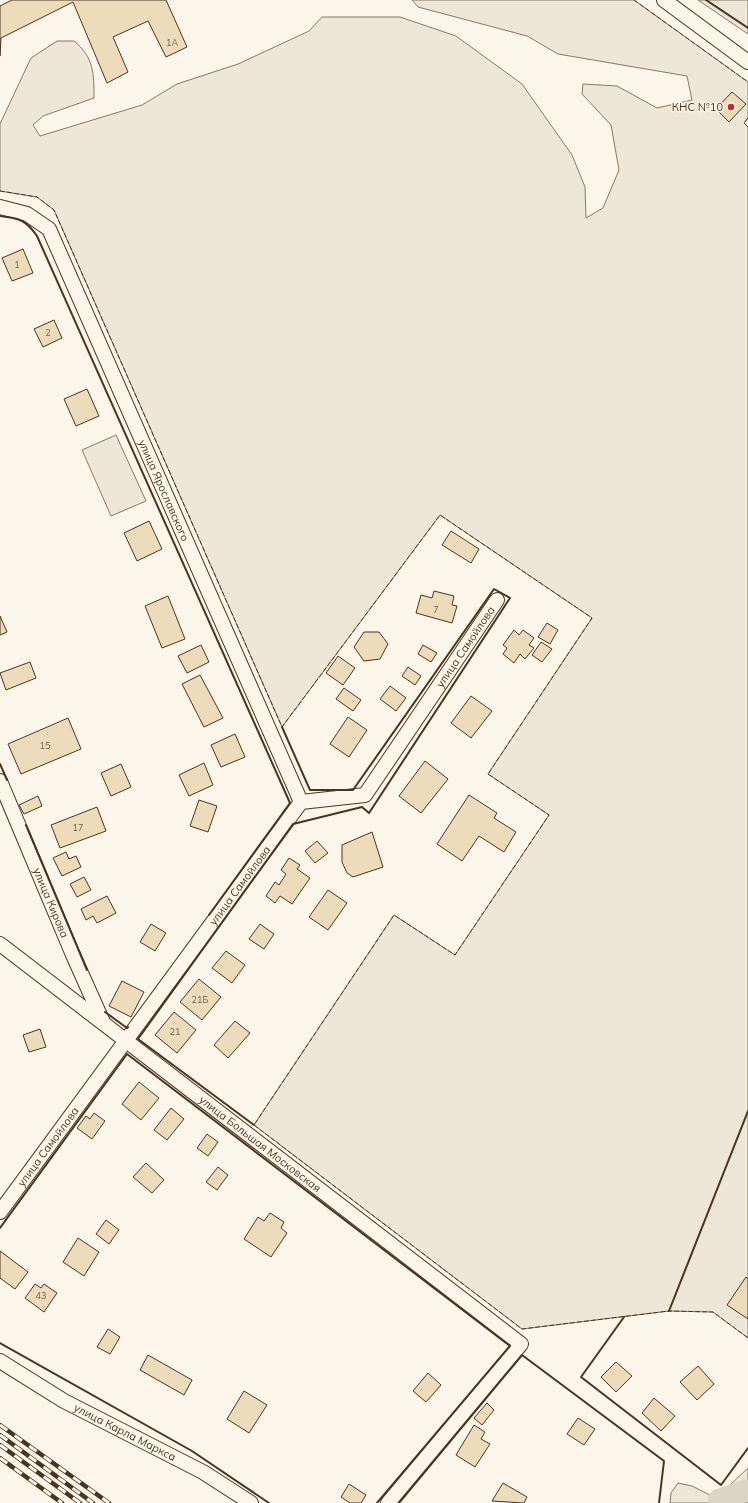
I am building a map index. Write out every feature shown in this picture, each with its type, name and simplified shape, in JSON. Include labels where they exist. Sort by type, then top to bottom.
[{"type":"street","points":[[664,0],[748,62]]},
{"type":"street","name":"улица Ярославского","points":[[0,207],[27,214],[49,229],[301,802]]},
{"type":"street","name":"улица Самойлова","points":[[0,1212],[301,802],[365,795],[497,600]]},
{"type":"street","name":"улица Кирова","points":[[0,781],[73,955],[104,1024]]},
{"type":"street","name":"улица Большая Московская","points":[[0,944],[521,1344],[388,1503]]},
{"type":"street","name":"улица Карла Маркса","points":[[0,1361],[64,1401],[203,1472],[251,1503]]},
{"type":"shaded area","points":[[412,0],[634,0],[748,82],[748,118],[744,123],[748,127],[748,1338],[713,1312],[669,1311],[522,1329],[254,1125],[394,915],[455,955],[549,815],[488,774],[592,618],[440,515],[282,727],[54,210],[37,197],[0,191],[0,124],[31,58],[57,41],[74,41],[86,53],[92,66],[94,98],[43,116],[33,125],[40,136],[142,105],[177,84],[238,64],[309,31],[322,17],[400,17],[456,36],[522,84],[572,155],[585,187],[586,218],[603,208],[619,170],[611,125],[582,94],[583,84],[617,86],[657,108],[692,100],[687,76],[558,54],[527,36],[418,7]]},
{"type":"shaded area","points":[[698,0],[748,0],[748,34]]},
{"type":"shaded area","points":[[116,435],[146,501],[111,516],[82,450]]},
{"type":"shaded area","points":[[748,1468],[748,1503],[670,1503],[671,1493],[678,1483],[692,1486],[716,1498]]},
{"type":"building","points":[[12,0],[166,0],[187,47],[166,57],[148,21],[113,37],[128,72],[107,83],[73,2],[1,38],[0,56],[0,6]]},
{"type":"building","name":"КНС №10","points":[[732,92],[746,104],[729,122],[716,109]]},
{"type":"building","points":[[23,249],[33,273],[12,281],[2,258]]},
{"type":"building","points":[[54,320],[62,338],[43,347],[34,329]]},
{"type":"building","points":[[87,389],[99,416],[76,426],[64,399]]},
{"type":"building","points":[[149,521],[162,549],[137,561],[124,533]]},
{"type":"building","points":[[451,531],[479,549],[471,563],[442,545]]},
{"type":"building","points":[[434,591],[454,596],[452,605],[457,606],[452,623],[416,613],[421,595],[432,598]]},
{"type":"building","points":[[168,596],[185,639],[162,648],[145,606]]},
{"type":"building","points":[[0,616],[7,632],[0,635]]},
{"type":"building","points":[[547,623],[558,630],[550,644],[538,637]]},
{"type":"building","points":[[514,630],[519,635],[523,630],[534,638],[529,645],[534,648],[525,659],[520,654],[514,663],[503,654],[507,648],[503,645]]},
{"type":"building","points":[[364,632],[379,632],[388,644],[380,659],[364,661],[354,647]]},
{"type":"building","points":[[541,642],[552,649],[542,662],[532,655]]},
{"type":"building","points":[[201,645],[209,662],[187,673],[178,656]]},
{"type":"building","points":[[423,645],[437,653],[431,662],[418,654]]},
{"type":"building","points":[[338,656],[355,668],[343,685],[326,673]]},
{"type":"building","points":[[30,662],[36,678],[6,690],[0,673]]},
{"type":"building","points":[[408,667],[421,676],[415,685],[402,676]]},
{"type":"building","points":[[200,675],[223,718],[204,727],[182,684]]},
{"type":"building","points":[[390,686],[406,698],[396,711],[380,699]]},
{"type":"building","points":[[344,688],[361,700],[353,711],[336,699]]},
{"type":"building","points":[[471,696],[492,711],[471,738],[451,723]]},
{"type":"building","points":[[348,717],[367,730],[349,757],[330,744]]},
{"type":"building","points":[[68,718],[81,749],[21,774],[8,744]]},
{"type":"building","points":[[235,734],[245,757],[221,767],[211,745]]},
{"type":"building","points":[[425,761],[448,779],[421,813],[399,796]]},
{"type":"building","points":[[204,763],[213,785],[189,796],[179,775]]},
{"type":"building","points":[[121,764],[131,787],[111,796],[101,773]]},
{"type":"building","points":[[469,795],[497,813],[494,818],[516,832],[504,852],[479,836],[462,861],[437,844]]},
{"type":"building","points":[[38,796],[42,806],[24,814],[19,805]]},
{"type":"building","points":[[199,800],[217,806],[208,832],[190,826]]},
{"type":"building","points":[[97,807],[106,831],[60,848],[51,825]]},
{"type":"building","points":[[372,832],[383,867],[353,877],[347,873],[342,862],[342,845]]},
{"type":"building","points":[[317,841],[328,853],[315,863],[305,851]]},
{"type":"building","points":[[66,852],[69,859],[76,856],[81,867],[62,876],[53,858]]},
{"type":"building","points":[[289,858],[300,865],[297,869],[310,878],[292,904],[280,896],[275,903],[266,896],[275,882],[279,885],[286,874],[281,870]]},
{"type":"building","points":[[84,877],[91,890],[77,897],[70,884]]},
{"type":"building","points":[[328,890],[347,903],[328,930],[309,917]]},
{"type":"building","points":[[107,896],[116,913],[97,923],[93,916],[86,920],[81,909]]},
{"type":"building","points":[[151,924],[166,933],[155,951],[140,942]]},
{"type":"building","points":[[260,924],[274,934],[264,949],[249,939]]},
{"type":"building","points":[[226,951],[245,965],[232,983],[212,968]]},
{"type":"building","points":[[199,979],[221,997],[202,1020],[180,1002]]},
{"type":"building","points":[[122,981],[144,992],[131,1017],[109,1006]]},
{"type":"building","points":[[174,1012],[196,1030],[177,1053],[155,1035]]},
{"type":"building","points":[[235,1021],[250,1033],[228,1058],[214,1045]]},
{"type":"building","points":[[40,1029],[46,1047],[29,1052],[23,1035]]},
{"type":"building","points":[[139,1082],[159,1098],[141,1120],[122,1104]]},
{"type":"building","points":[[171,1108],[184,1119],[167,1140],[154,1130]]},
{"type":"building","points":[[94,1113],[105,1121],[92,1139],[77,1128],[86,1116],[90,1119]]},
{"type":"building","points":[[207,1134],[218,1142],[208,1156],[197,1148]]},
{"type":"building","points":[[146,1163],[164,1180],[152,1193],[133,1177]]},
{"type":"building","points":[[218,1167],[228,1175],[217,1190],[206,1182]]},
{"type":"building","points":[[270,1213],[284,1222],[281,1228],[287,1233],[271,1257],[244,1239],[258,1217],[264,1221]]},
{"type":"building","points":[[106,1220],[119,1230],[109,1244],[96,1234]]},
{"type":"building","points":[[78,1238],[99,1252],[84,1276],[63,1262]]},
{"type":"building","points":[[0,1251],[28,1272],[15,1289],[0,1278]]},
{"type":"building","points":[[746,1277],[748,1279],[748,1319],[727,1305]]},
{"type":"building","points":[[35,1284],[41,1288],[44,1284],[57,1293],[44,1312],[25,1298]]},
{"type":"building","points":[[108,1329],[120,1337],[110,1354],[97,1347]]},
{"type":"building","points":[[148,1355],[192,1380],[184,1395],[140,1370]]},
{"type":"building","points":[[616,1362],[632,1376],[616,1392],[601,1377]]},
{"type":"building","points":[[698,1366],[714,1384],[697,1400],[680,1382]]},
{"type":"building","points":[[428,1373],[441,1385],[426,1402],[413,1391]]},
{"type":"building","points":[[244,1391],[267,1405],[249,1433],[227,1419]]},
{"type":"building","points":[[654,1398],[675,1416],[661,1431],[642,1413]]},
{"type":"building","points":[[487,1403],[494,1410],[482,1425],[474,1418]]},
{"type":"building","points":[[578,1418],[595,1429],[584,1445],[567,1434]]},
{"type":"building","points":[[474,1425],[485,1432],[481,1439],[490,1444],[475,1467],[456,1455]]},
{"type":"building","points":[[503,1483],[527,1497],[524,1503],[492,1501]]},
{"type":"building","points":[[349,1484],[366,1495],[361,1503],[350,1503],[341,1497]]},
{"type":"waterway","points":[[719,1503],[719,1500],[748,1490]]},
{"type":"railway","points":[[0,1425],[109,1503]]},
{"type":"railway","points":[[0,1435],[93,1503]]},
{"type":"railway","points":[[0,1445],[80,1503]]},
{"type":"railway","points":[[0,1458],[62,1503]]},
{"type":"fence","points":[[634,0],[748,82]]},
{"type":"fence","points":[[706,0],[748,28]]},
{"type":"fence","points":[[748,118],[744,123],[748,127]]},
{"type":"fence","points":[[0,191],[37,197],[54,210],[282,727],[440,515],[592,618],[488,774],[549,815],[455,955],[394,915],[254,1125],[522,1329],[669,1311],[713,1312],[748,1338]]},
{"type":"wall","points":[[706,0],[748,28]]},
{"type":"wall","points":[[0,216],[22,221],[29,226],[37,236],[290,803],[209,915]]},
{"type":"wall","points":[[254,1125],[138,1039],[293,824],[362,807],[369,813],[510,598],[494,589],[353,790],[310,790],[282,727]]},
{"type":"wall","points":[[0,764],[7,780]]},
{"type":"wall","points":[[26,825],[87,970]]},
{"type":"wall","points":[[105,1012],[127,1028],[128,1027]]},
{"type":"wall","points":[[0,1228],[127,1054],[510,1346],[377,1503]]},
{"type":"wall","points":[[669,1311],[748,1111]]},
{"type":"wall","points":[[624,1317],[581,1377],[721,1485],[748,1448]]},
{"type":"wall","points":[[0,1343],[192,1451],[269,1503]]},
{"type":"wall","points":[[399,1503],[522,1355],[664,1461],[659,1503]]},
{"type":"place","name":"КНС №10","points":[[731,107]]}]
